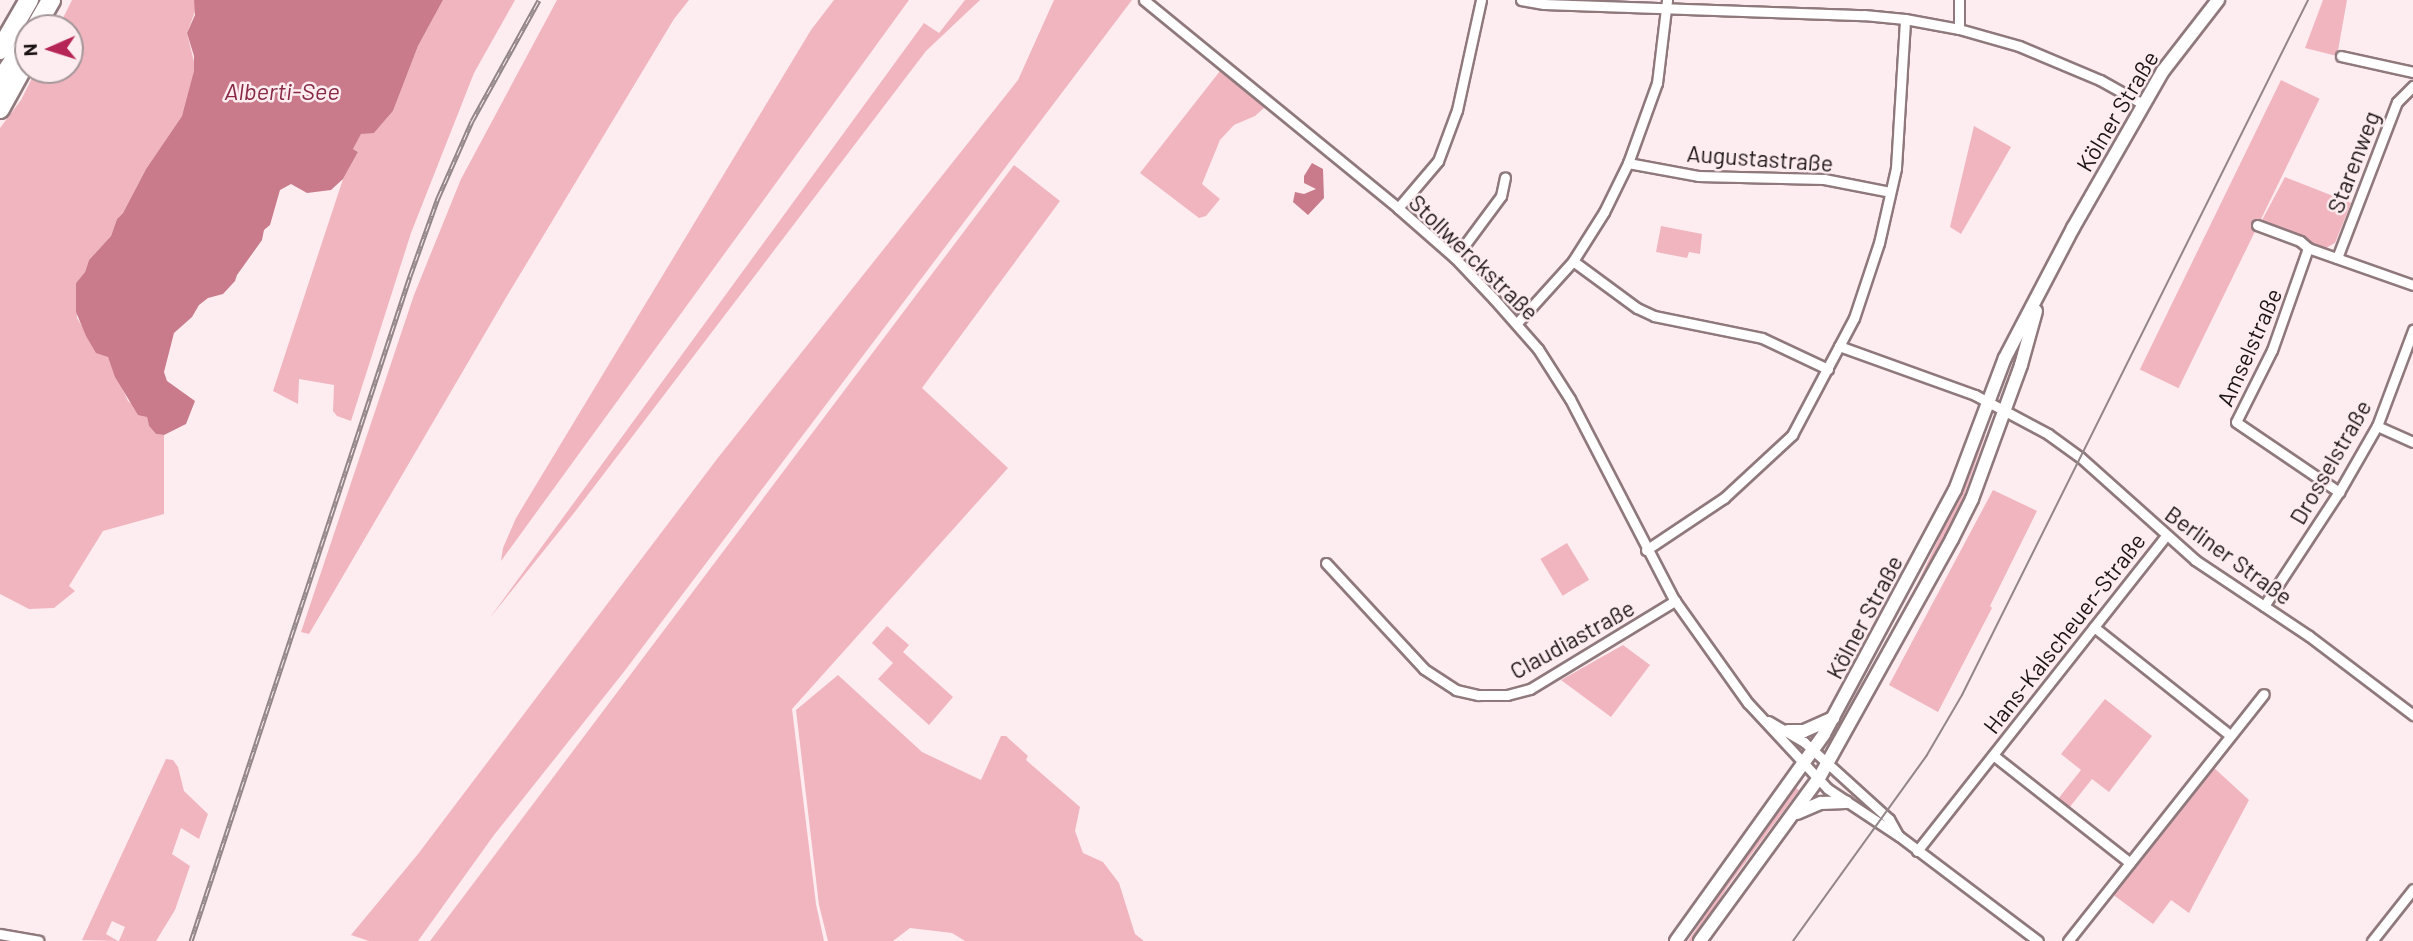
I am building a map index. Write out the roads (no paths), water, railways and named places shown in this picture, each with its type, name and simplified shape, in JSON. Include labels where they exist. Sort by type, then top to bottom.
[{"type":"highway","points":[[0,32],[21,0]]},
{"type":"highway","points":[[0,50],[29,0]]},
{"type":"highway","points":[[0,81],[14,60]]},
{"type":"highway","points":[[0,109],[14,84]]},
{"type":"main road","name":"Kölner Straße","points":[[1676,941],[1814,751],[1955,490],[2006,358],[2043,287],[2143,104],[2185,40],[2218,0]]},
{"type":"main road","name":"Kölner Straße","points":[[1700,941],[1828,764],[1952,539],[1972,499],[2043,287]]},
{"type":"main road","points":[[1788,731],[1804,731],[1833,718]]},
{"type":"main road","points":[[1793,814],[1821,803],[1846,802]]},
{"type":"street","name":"Stollwerckstraße","points":[[1144,0],[1398,208],[1455,258],[1517,323],[1570,398],[1646,550],[1675,601],[1735,688],[1819,778],[1846,802],[1899,836]]},
{"type":"street","points":[[1398,208],[1438,161],[1457,110],[1481,0]]},
{"type":"street","points":[[1521,0],[1544,4],[1666,5],[1905,19],[1959,29],[2054,60],[2100,80],[2143,104]]},
{"type":"street","points":[[1959,0],[1959,29]]},
{"type":"street","points":[[1517,323],[1573,261],[1604,212],[1628,163],[1657,83],[1666,5]]},
{"type":"street","points":[[1646,550],[1724,498],[1792,435],[1828,369],[1868,279],[1891,192],[1901,128],[1905,19]]},
{"type":"street","points":[[2341,56],[2413,72]]},
{"type":"street","name":"Starenweg","points":[[2337,258],[2397,102],[2413,86]]},
{"type":"street","name":"Augustastraße","points":[[1628,163],[1698,176],[1824,179],[1891,192]]},
{"type":"street","points":[[1455,258],[1501,195],[1506,177]]},
{"type":"street","points":[[2257,225],[2300,241],[2308,248],[2413,285]]},
{"type":"street","name":"Amselstraße","points":[[2308,248],[2272,350],[2236,422],[2339,492]]},
{"type":"street","points":[[1573,261],[1637,308],[1654,316],[1762,338],[1828,369]]},
{"type":"street","name":"Drosselstraße","points":[[2264,606],[2339,492],[2377,426],[2413,330]]},
{"type":"street","name":"Berliner Straße","points":[[1839,346],[1989,401],[2080,457],[2166,536],[2210,571],[2264,606],[2413,715]]},
{"type":"street","points":[[2377,426],[2413,442]]},
{"type":"street","name":"Hans-Kalscheuer-Straße","points":[[1917,851],[2166,536]]},
{"type":"street","name":"Claudiastraße","points":[[1326,563],[1424,669],[1456,690],[1478,695],[1507,695],[1530,689],[1675,601]]},
{"type":"street","points":[[2094,627],[2230,735]]},
{"type":"street","points":[[2068,941],[2264,695]]},
{"type":"street","name":"Stollwerckstraße","points":[[1763,718],[1788,731],[1814,751],[1889,819],[1899,836]]},
{"type":"street","name":"Hans-Kalscheuer-Straße","points":[[1993,755],[2130,863]]},
{"type":"street","points":[[1899,836],[2038,941]]},
{"type":"street","points":[[2372,941],[2413,889]]},
{"type":"street","points":[[0,934],[38,941]]},
{"type":"water","name":"Alberti-See","points":[[194,0],[443,0],[418,46],[393,111],[374,133],[361,134],[353,149],[358,152],[343,179],[331,190],[307,193],[291,184],[280,190],[270,225],[264,230],[262,240],[235,281],[223,294],[208,298],[199,305],[192,317],[174,333],[164,372],[167,381],[195,401],[186,424],[164,435],[156,434],[149,426],[147,417],[138,415],[115,377],[108,357],[96,353],[86,336],[76,312],[76,283],[85,272],[89,260],[111,236],[117,219],[123,213],[146,169],[182,116],[194,71],[194,56],[187,33],[195,15]]},
{"type":"water","points":[[1312,163],[1323,169],[1324,198],[1308,215],[1293,202],[1295,192],[1304,194],[1316,189],[1304,183],[1304,176]]},
{"type":"tram line","points":[[1793,941],[1927,755],[1962,695],[2308,0]]},
{"type":"railway","points":[[191,941],[438,198],[472,121],[539,0]]}]
